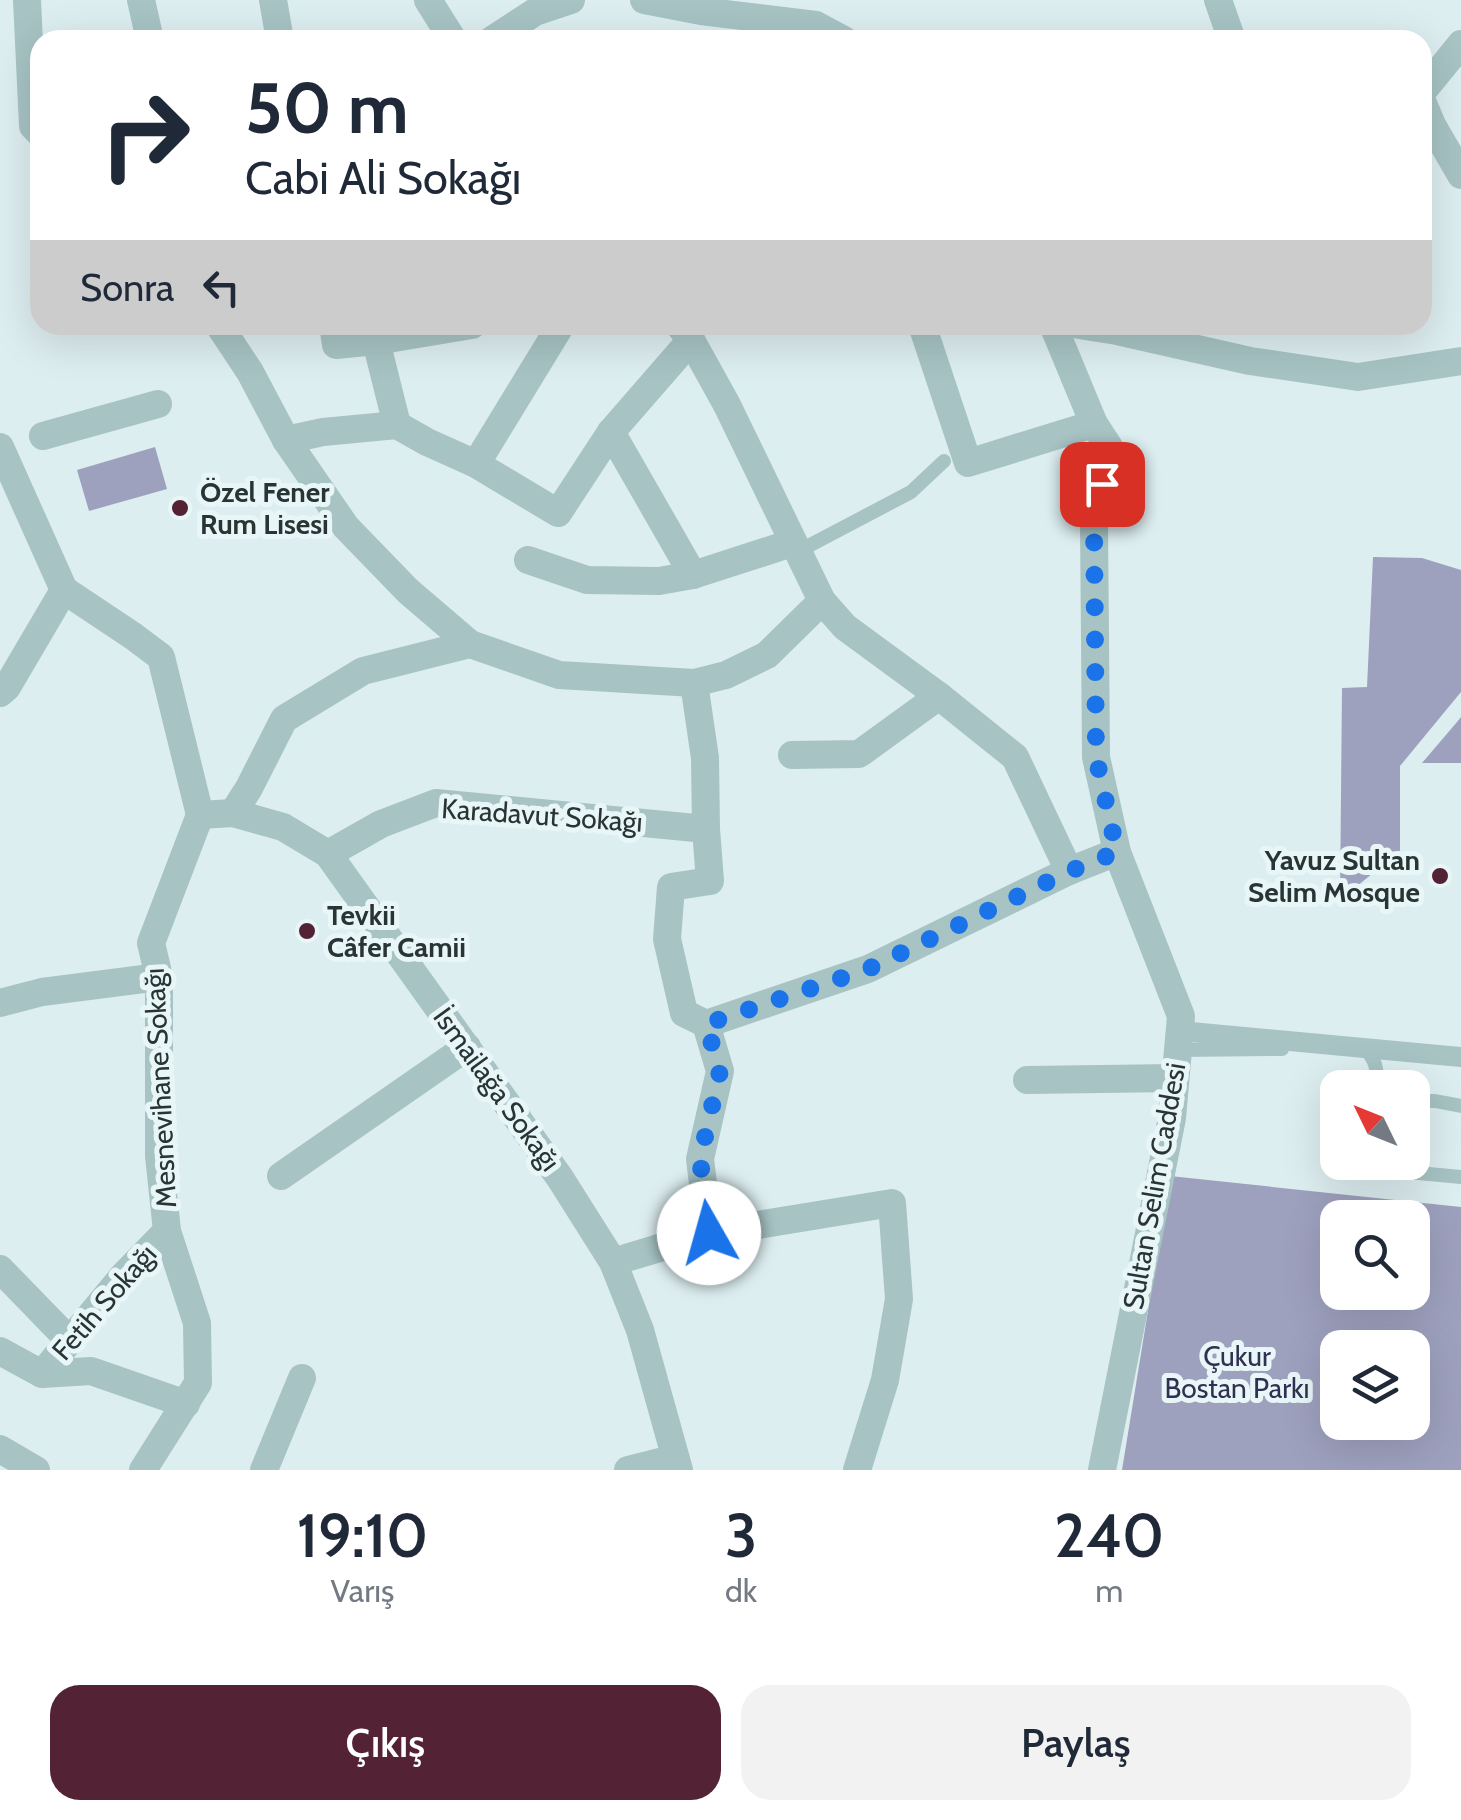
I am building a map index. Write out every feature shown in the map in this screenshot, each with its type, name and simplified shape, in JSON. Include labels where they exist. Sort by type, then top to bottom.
[{"type":"street","points":[[27,0],[30,35]]},
{"type":"street","points":[[141,0],[148,30]]},
{"type":"street","points":[[273,0],[278,30]]},
{"type":"street","points":[[428,0],[448,30]]},
{"type":"street","points":[[507,30],[535,12],[570,0]]},
{"type":"street","points":[[644,0],[702,12],[816,25],[824,30]]},
{"type":"street","points":[[1218,0],[1228,30]]},
{"type":"street","points":[[1432,80],[1461,44]]},
{"type":"street","points":[[1432,126],[1461,176]]},
{"type":"street","points":[[225,335],[250,372],[286,440],[346,527],[408,591],[470,644],[559,675],[694,684],[726,675],[767,655],[822,602]]},
{"type":"street","points":[[334,335],[336,346],[416,335]]},
{"type":"street","points":[[476,464],[550,335]]},
{"type":"street","points":[[286,440],[397,425],[476,464],[558,513],[611,432],[683,335]]},
{"type":"street","points":[[687,335],[727,405],[822,602],[845,628],[940,696],[1015,757],[1070,871]]},
{"type":"street","points":[[925,335],[968,463],[1094,424]]},
{"type":"street","name":"Sultan Selim Caddesi","points":[[1057,335],[1094,424],[1109,447],[1094,522],[1096,757],[1117,852],[1180,1016],[1172,1118],[1102,1470]]},
{"type":"street","points":[[1138,335],[1250,361],[1358,377],[1461,361]]},
{"type":"street","points":[[376,342],[397,425]]},
{"type":"street","points":[[43,436],[158,404]]},
{"type":"street","points":[[611,432],[693,575]]},
{"type":"street","points":[[0,447],[64,590],[161,657],[200,815]]},
{"type":"street","points":[[528,560],[586,580],[659,581],[794,548]]},
{"type":"street","points":[[0,693],[64,590]]},
{"type":"street","points":[[233,813],[284,719],[363,671],[470,644]]},
{"type":"street","points":[[694,684],[705,758],[710,881],[670,886],[667,940],[684,1013],[706,1024],[868,969],[1117,852]]},
{"type":"street","points":[[792,754],[859,754],[940,696]]},
{"type":"street","name":"Karadavut Sokağı","points":[[328,854],[381,824],[436,803],[706,829]]},
{"type":"street","name":"İsmailağa Sokağı","points":[[200,815],[233,813],[282,827],[328,854],[560,1178],[613,1262],[640,1330],[677,1464]]},
{"type":"street","name":"Mesnevihane Sokağı","points":[[144,1470],[198,1383],[196,1323],[167,1232],[159,1156],[159,977],[152,943],[200,815]]},
{"type":"street","points":[[0,1002],[42,992],[159,977]]},
{"type":"street","points":[[706,1024],[720,1071],[700,1159],[709,1233]]},
{"type":"street","points":[[1179,1041],[1364,1048],[1461,1057]]},
{"type":"street","points":[[281,1176],[467,1048]]},
{"type":"street","points":[[1027,1080],[1175,1078]]},
{"type":"street","points":[[613,1262],[709,1233],[892,1203],[900,1298],[885,1380],[857,1470]]},
{"type":"street","name":"Fetih Sokağı","points":[[42,1374],[124,1275],[167,1232]]},
{"type":"street","points":[[0,1268],[69,1340]]},
{"type":"street","points":[[0,1351],[42,1374],[91,1370],[186,1404]]},
{"type":"street","points":[[264,1470],[302,1378]]},
{"type":"street","points":[[0,1449],[36,1470]]},
{"type":"street","points":[[628,1470],[677,1464]]},
{"type":"lane","points":[[794,548],[911,492],[944,461]]},
{"type":"lane","points":[[1364,1048],[1378,1070]]},
{"type":"lane","points":[[1430,1101],[1461,1106]]},
{"type":"lane","points":[[1430,1174],[1461,1176]]},
{"type":"green space","points":[[155,447],[167,489],[89,511],[77,470]]},
{"type":"green space","points":[[1373,557],[1422,558],[1461,570],[1461,692],[1400,766],[1400,851],[1340,900],[1342,688],[1367,687]]},
{"type":"green space","points":[[1461,717],[1461,763],[1422,763],[1457,722]]},
{"type":"green space","name":"Çukur Bostan Parkı","points":[[1170,1176],[1395,1200],[1320,1200],[1320,1310],[1430,1310],[1430,1204],[1461,1207],[1461,1470],[1122,1470]]},
{"type":"place","name":"Özel Fener Rum Lisesi","points":[[180,508]]},
{"type":"place","name":"Yavuz Sultan Selim Mosque","points":[[1440,876]]},
{"type":"place","name":"Tevkii Câfer Camii","points":[[307,931]]},
{"type":"route","points":[[709,1233],[700,1159],[720,1071],[706,1024],[868,969],[1117,852],[1096,757],[1094,522],[1102,484]]}]
